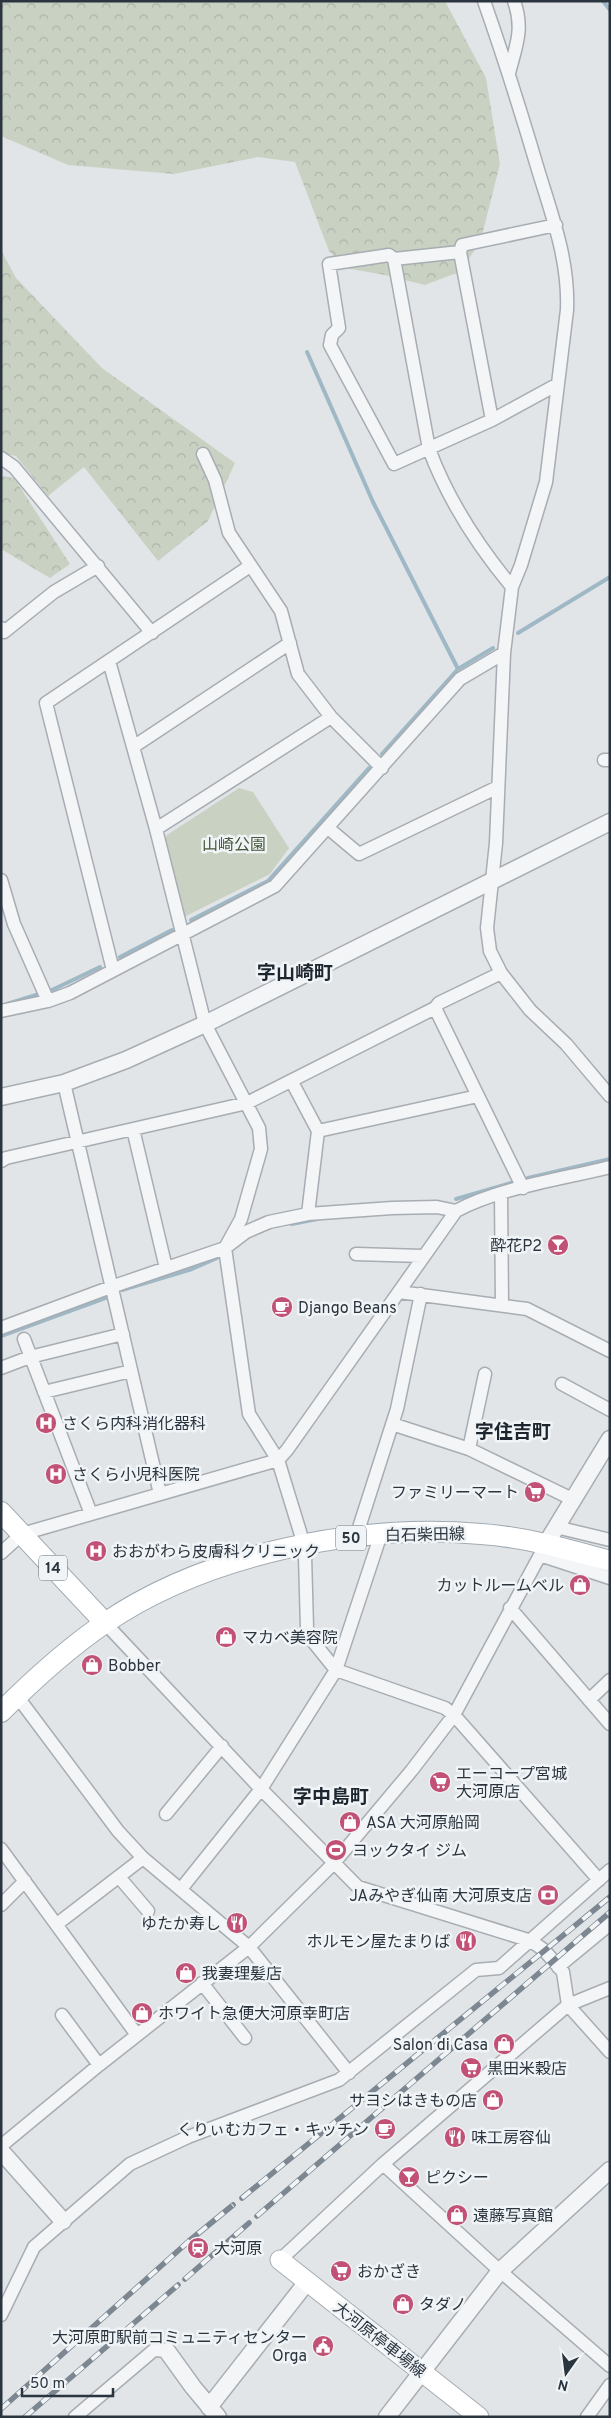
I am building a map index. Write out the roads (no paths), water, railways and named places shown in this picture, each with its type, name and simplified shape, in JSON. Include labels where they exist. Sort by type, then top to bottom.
[{"type":"main road","name":"14","points":[[1,1512],[105,1623]]},
{"type":"main road","name":"白石柴田線","points":[[1,1712],[56,1660],[105,1623],[163,1591],[202,1574],[271,1552],[303,1545],[381,1534],[439,1532],[481,1534],[543,1549],[610,1561]]},
{"type":"main road","name":"大河原停車場線","points":[[280,2260],[479,2417]]},
{"type":"street","points":[[484,1],[509,73],[556,225],[568,287],[567,310],[546,482],[527,546],[512,587],[504,653],[498,787],[487,928],[490,952],[501,973],[530,1010],[566,1044],[610,1096]]},
{"type":"street","points":[[509,73],[520,32],[520,17],[514,1]]},
{"type":"street","points":[[492,420],[460,252],[462,245],[556,225]]},
{"type":"street","points":[[460,252],[394,259],[389,256],[329,264],[339,328],[332,335],[330,345],[394,464],[492,420],[558,384]]},
{"type":"street","points":[[394,259],[429,449],[440,478],[453,503],[495,566],[512,587]]},
{"type":"street","points":[[203,454],[215,480],[228,533],[282,611],[298,674],[331,717],[382,768]]},
{"type":"street","points":[[1,458],[14,467],[152,633]]},
{"type":"street","points":[[1,628],[4,632],[54,592],[98,566]]},
{"type":"street","points":[[114,970],[46,703],[250,566]]},
{"type":"street","points":[[133,747],[290,643]]},
{"type":"street","points":[[1,1011],[45,996],[70,993],[182,932],[275,886],[460,679],[504,653]]},
{"type":"street","points":[[109,661],[156,830],[205,1024],[259,1128],[261,1149],[241,1218],[225,1248],[249,1414],[278,1460],[303,1545],[307,1628],[311,1638],[336,1670],[445,1708],[454,1715],[599,1880]]},
{"type":"street","points":[[156,830],[331,717]]},
{"type":"street","points":[[328,828],[359,854],[498,787]]},
{"type":"street","points":[[1,1097],[64,1083],[117,1064],[205,1024],[610,822]]},
{"type":"street","points":[[1,880],[14,924],[45,996]]},
{"type":"street","points":[[1,1161],[6,1158],[247,1103],[292,1082],[435,1008],[439,1003],[501,973]]},
{"type":"street","points":[[435,1008],[523,1188]]},
{"type":"street","points":[[292,1082],[318,1131],[308,1214]]},
{"type":"street","points":[[64,1083],[160,1494]]},
{"type":"street","points":[[318,1131],[478,1096]]},
{"type":"street","points":[[133,1129],[166,1268]]},
{"type":"street","points":[[1,1553],[22,1534],[278,1460],[288,1450],[399,1292],[422,1256],[456,1212],[471,1203],[501,1194],[610,1168]]},
{"type":"street","points":[[501,1194],[502,1304]]},
{"type":"street","points":[[1,1328],[225,1248],[246,1232],[269,1222],[308,1214],[392,1208],[437,1207],[456,1212]]},
{"type":"street","points":[[356,1254],[422,1256]]},
{"type":"street","points":[[399,1292],[502,1304],[527,1309],[610,1350]]},
{"type":"street","points":[[356,1537],[397,1409],[421,1294]]},
{"type":"street","points":[[1,1368],[30,1357],[123,1334]]},
{"type":"street","points":[[24,1339],[91,1514]]},
{"type":"street","points":[[44,1392],[131,1371]]},
{"type":"street","points":[[469,1449],[485,1374]]},
{"type":"street","points":[[562,1384],[610,1410]]},
{"type":"street","points":[[392,1424],[469,1449],[572,1499]]},
{"type":"street","points":[[1,2146],[99,2065],[249,1947],[334,1863],[412,1770],[454,1715],[543,1549],[610,1439]]},
{"type":"street","points":[[556,1527],[610,1540]]},
{"type":"street","points":[[181,1889],[261,1789],[336,1670],[381,1534]]},
{"type":"street","points":[[543,1549],[610,1578]]},
{"type":"street","points":[[510,1608],[610,1724]]},
{"type":"street","points":[[105,1623],[261,1789],[358,1887],[531,1941],[544,1950],[563,1972],[568,2005],[610,2052]]},
{"type":"street","points":[[589,1700],[610,1680]]},
{"type":"street","points":[[17,1696],[118,1831],[143,1858],[249,1947],[349,2074]]},
{"type":"street","points":[[166,1814],[222,1746]]},
{"type":"street","points":[[1,1848],[137,2035]]},
{"type":"street","points":[[56,1924],[143,1858]]},
{"type":"street","points":[[1,2314],[34,2247],[130,2164],[188,2137],[340,2080],[476,1970],[499,1968],[610,1870]]},
{"type":"street","points":[[119,1877],[148,1911]]},
{"type":"street","points":[[1,1906],[25,1882]]},
{"type":"street","points":[[558,1967],[610,1924]]},
{"type":"street","points":[[202,1983],[245,2038]]},
{"type":"street","points":[[280,2260],[383,2164],[568,2005],[610,1988]]},
{"type":"street","points":[[62,2015],[99,2065]]},
{"type":"street","points":[[1,2151],[63,2221]]},
{"type":"street","points":[[383,2164],[500,2271],[610,2366]]},
{"type":"street","points":[[387,2417],[500,2271],[610,2170]]},
{"type":"street","points":[[75,2417],[154,2350],[167,2351],[214,2412],[307,2282]]},
{"type":"street","points":[[587,2417],[610,2385]]},
{"type":"waterway","points":[[603,1],[610,10]]},
{"type":"waterway","points":[[307,352],[373,502],[458,669]]},
{"type":"waterway","points":[[518,633],[610,577]]},
{"type":"waterway","points":[[382,754],[458,669],[493,648]]},
{"type":"waterway","points":[[191,920],[268,881],[369,768]]},
{"type":"waterway","points":[[120,957],[172,930]]},
{"type":"waterway","points":[[7,1004],[52,990],[100,967]]},
{"type":"waterway","points":[[528,1178],[610,1159]]},
{"type":"waterway","points":[[456,1199],[511,1183]]},
{"type":"waterway","points":[[292,1224],[317,1219]]},
{"type":"waterway","points":[[122,1290],[192,1269],[217,1258]]},
{"type":"waterway","points":[[1,1336],[108,1297]]},
{"type":"railway","points":[[242,2198],[610,1897]]},
{"type":"railway","points":[[257,2216],[610,1912]]},
{"type":"railway","points":[[1,2409],[189,2241],[233,2205]]},
{"type":"railway","points":[[185,2279],[249,2223]]},
{"type":"railway","points":[[25,2417],[178,2285]]},
{"type":"place","name":"酔花P2","points":[[558,1245]]},
{"type":"place","name":"Django Beans","points":[[282,1307]]},
{"type":"place","name":"さくら内科消化器科","points":[[46,1423]]},
{"type":"place","name":"さくら小児科医院","points":[[56,1474]]},
{"type":"place","name":"ファミリーマート","points":[[535,1492]]},
{"type":"place","name":"おおがわら皮膚科クリニック","points":[[96,1551]]},
{"type":"place","name":"カットルームベル","points":[[580,1585]]},
{"type":"place","name":"マカベ美容院","points":[[226,1637]]},
{"type":"place","name":"Bobber","points":[[92,1665]]},
{"type":"place","name":"エーコープ宮城 大河原店","points":[[440,1782]]},
{"type":"place","name":"ASA 大河原船岡","points":[[350,1822]]},
{"type":"place","name":"ヨックタイ ジム","points":[[336,1850]]},
{"type":"place","name":"JAみやぎ仙南 大河原支店","points":[[548,1895]]},
{"type":"place","name":"ゆたか寿し","points":[[237,1923]]},
{"type":"place","name":"ホルモン屋たまりば","points":[[466,1941]]},
{"type":"place","name":"我妻理髪店","points":[[186,1973]]},
{"type":"place","name":"ホワイト急便大河原幸町店","points":[[142,2013]]},
{"type":"place","name":"Salon di Casa","points":[[504,2044]]},
{"type":"place","name":"黒田米穀店","points":[[471,2068]]},
{"type":"place","name":"サヨシはきもの店","points":[[493,2100]]},
{"type":"place","name":"くりぃむカフェ・キッチン","points":[[385,2129]]},
{"type":"place","name":"味工房容仙","points":[[455,2137]]},
{"type":"place","name":"ピクシー","points":[[409,2177]]},
{"type":"place","name":"遠藤写真館","points":[[457,2215]]},
{"type":"place","name":"大河原","points":[[198,2248]]},
{"type":"place","name":"おかざき","points":[[341,2271]]},
{"type":"place","name":"タダノ","points":[[403,2304]]},
{"type":"place","name":"大河原町駅前コミュニティセンター Orga","points":[[323,2346]]},
{"type":"district","name":"字山崎町","points":[[295,972]]},
{"type":"district","name":"字住吉町","points":[[513,1431]]},
{"type":"district","name":"字中島町","points":[[331,1796]]},
{"type":"park label","name":"山崎公園","points":[[234,844]]}]
